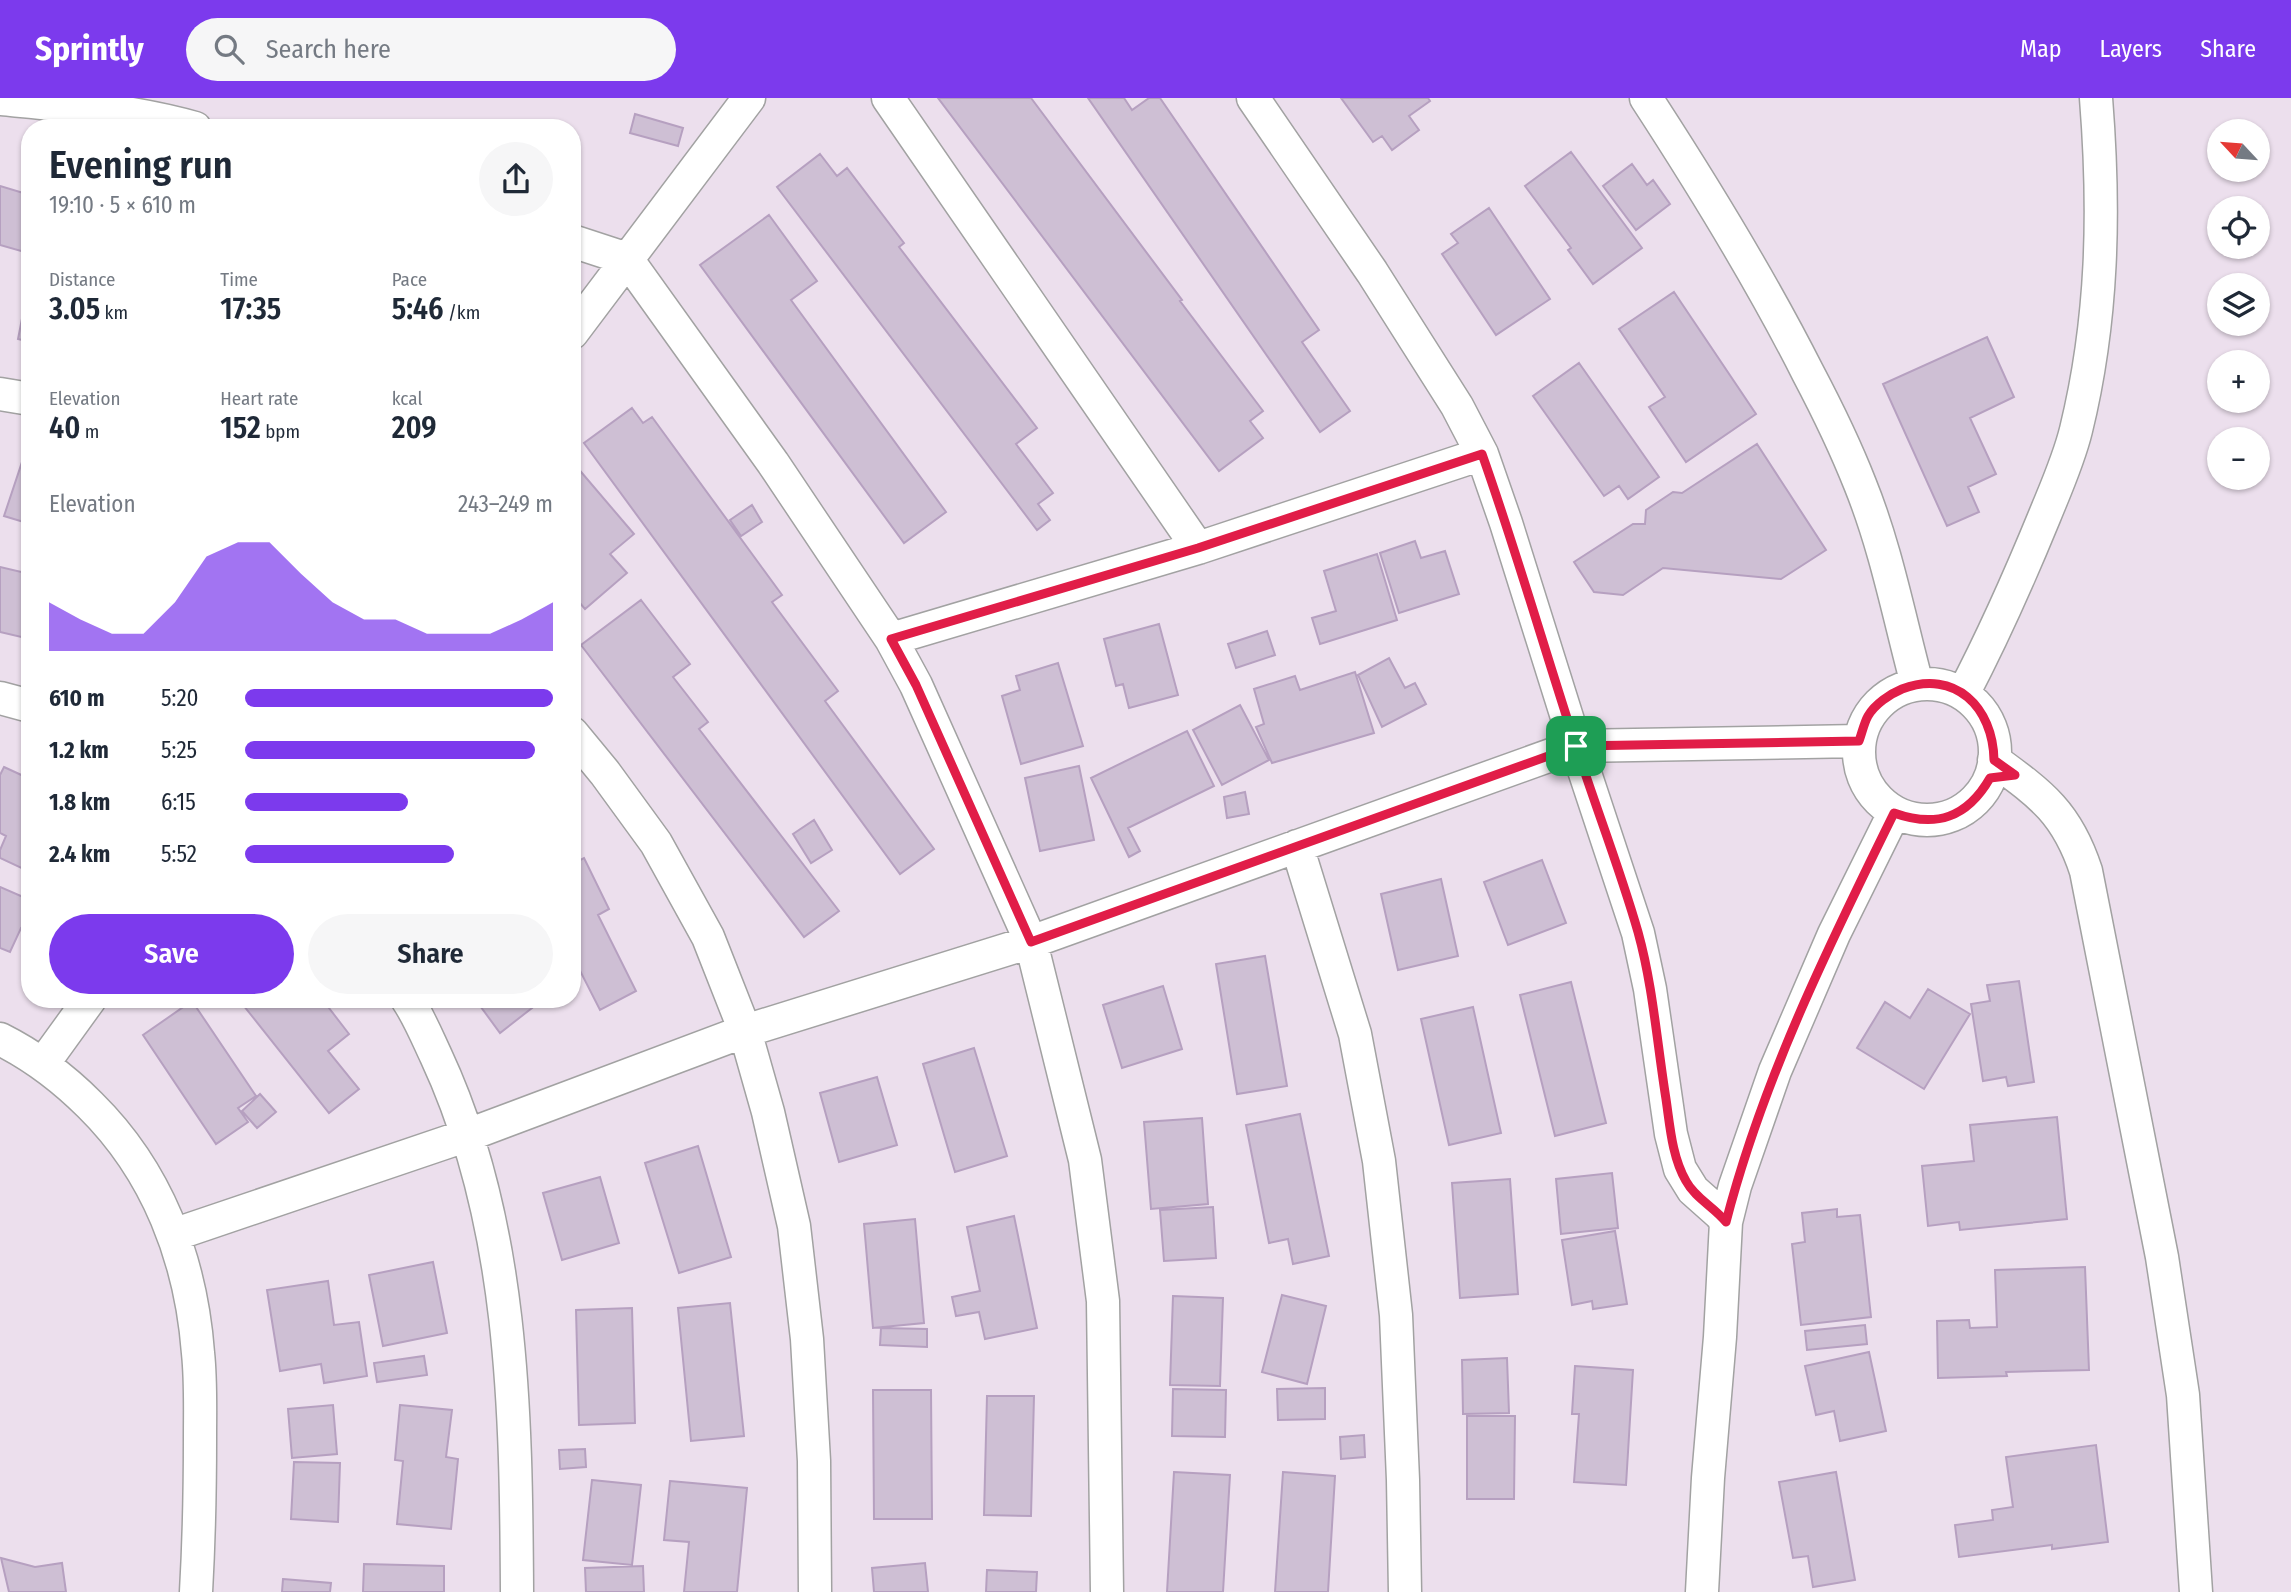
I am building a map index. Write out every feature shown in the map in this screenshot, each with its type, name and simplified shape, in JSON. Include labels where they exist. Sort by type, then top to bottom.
[{"type":"street","points":[[581,321],[749,98]]},
{"type":"street","points":[[888,98],[1198,548]]},
{"type":"street","points":[[1253,98],[1372,272],[1457,406],[1482,454],[1638,933],[1650,989],[1671,1134],[1680,1169],[1693,1190],[1726,1222]]},
{"type":"street","points":[[1646,98],[1748,263],[1835,425],[1879,535],[1917,684]]},
{"type":"street","points":[[1963,694],[2026,563],[2054,492],[2078,420],[2090,368],[2102,238],[2101,159],[2096,98]]},
{"type":"street","points":[[0,99],[71,106],[144,107],[173,119]]},
{"type":"street","points":[[581,244],[626,259],[773,463],[891,639],[916,685],[1031,942],[1085,1160],[1103,1301],[1107,1592]]},
{"type":"street","points":[[0,394],[21,398]]},
{"type":"street","points":[[891,639],[1198,548],[1482,454]]},
{"type":"street","points":[[2000,771],[1966,808],[1931,821],[1911,819],[1894,813],[1872,795],[1860,769],[1859,741],[1869,714],[1890,694],[1917,684],[1941,684],[1963,694],[1978,706],[1988,722],[2000,771],[2043,798],[2064,821],[2073,836],[2086,871],[2162,1257],[2183,1395],[2196,1592]]},
{"type":"street","points":[[0,698],[21,704]]},
{"type":"street","points":[[173,1235],[468,1135],[745,1031],[1031,942],[1576,746],[1859,741]]},
{"type":"street","points":[[581,744],[656,843],[708,937],[745,1031],[768,1112],[795,1238],[807,1339],[814,1461],[815,1592]]},
{"type":"street","points":[[1702,1592],[1726,1222],[1735,1186],[1775,1071],[1834,934],[1894,813]]},
{"type":"street","points":[[1297,846],[1355,1034],[1379,1161],[1396,1315],[1405,1592]]},
{"type":"street","points":[[43,1064],[83,1008]]},
{"type":"street","points":[[412,1008],[444,1073],[468,1135],[492,1227],[507,1327],[517,1462],[517,1592]]},
{"type":"street","points":[[0,1039],[43,1064],[99,1113],[124,1142],[160,1199],[173,1235],[186,1276],[198,1352],[200,1524],[196,1592]]},
{"type":"building","points":[[938,98],[1031,98],[1263,411],[1250,421],[1263,438],[1219,471]]},
{"type":"building","points":[[1088,98],[1124,98],[1132,110],[1149,98],[1160,98],[1319,330],[1302,342],[1350,411],[1320,432]]},
{"type":"building","points":[[1341,98],[1428,98],[1430,101],[1409,116],[1419,130],[1392,150],[1382,136],[1373,142]]},
{"type":"building","points":[[635,114],[683,128],[678,146],[630,133]]},
{"type":"building","points":[[1571,152],[1642,248],[1593,284],[1568,250],[1571,248],[1525,186]]},
{"type":"building","points":[[820,154],[837,176],[847,168],[904,243],[899,247],[1037,428],[1016,444],[1053,493],[1038,504],[1050,520],[1037,530],[777,187]]},
{"type":"building","points":[[1632,164],[1647,185],[1653,180],[1670,204],[1636,230],[1603,186]]},
{"type":"building","points":[[0,186],[21,192],[21,251],[0,245]]},
{"type":"building","points":[[1489,208],[1550,299],[1496,335],[1442,254],[1458,243],[1451,234]]},
{"type":"building","points":[[769,215],[817,281],[791,300],[946,512],[904,543],[700,265]]},
{"type":"building","points":[[1674,292],[1756,414],[1686,462],[1649,407],[1665,397],[1619,329]]},
{"type":"building","points":[[1987,337],[2014,397],[1970,418],[1996,474],[1968,487],[1979,512],[1947,526],[1883,384]]},
{"type":"building","points":[[1579,363],[1659,477],[1628,499],[1619,486],[1604,496],[1533,396]]},
{"type":"building","points":[[632,408],[643,423],[652,417],[782,595],[772,602],[838,691],[825,701],[934,849],[900,874],[584,443]]},
{"type":"building","points":[[1757,444],[1826,550],[1781,579],[1663,568],[1623,595],[1594,592],[1574,562],[1633,524],[1645,524],[1646,510],[1673,492],[1682,493]]},
{"type":"building","points":[[21,465],[21,521],[4,516]]},
{"type":"building","points":[[581,472],[634,534],[610,554],[627,573],[585,609],[581,604]]},
{"type":"building","points":[[752,505],[762,522],[741,536],[730,520]]},
{"type":"building","points":[[1415,541],[1421,558],[1445,551],[1459,594],[1399,613],[1380,553]]},
{"type":"building","points":[[1377,554],[1397,620],[1320,644],[1312,618],[1336,611],[1324,571]]},
{"type":"building","points":[[0,567],[21,572],[21,637],[0,632]]},
{"type":"building","points":[[641,600],[690,664],[673,677],[708,722],[699,729],[839,911],[804,937],[581,645]]},
{"type":"building","points":[[1159,624],[1178,695],[1129,708],[1123,684],[1116,686],[1104,639]]},
{"type":"building","points":[[1267,631],[1275,655],[1236,668],[1228,644]]},
{"type":"building","points":[[1389,658],[1405,688],[1415,683],[1426,704],[1382,727],[1358,675]]},
{"type":"building","points":[[1058,663],[1083,746],[1021,764],[1002,696],[1020,690],[1016,676]]},
{"type":"building","points":[[1355,672],[1374,733],[1272,763],[1256,727],[1264,724],[1254,689],[1295,676],[1300,690]]},
{"type":"building","points":[[1240,705],[1269,760],[1222,785],[1193,730]]},
{"type":"building","points":[[1187,731],[1214,786],[1128,828],[1140,851],[1129,857],[1091,778]]},
{"type":"building","points":[[1079,766],[1094,840],[1040,851],[1025,778]]},
{"type":"building","points":[[4,767],[21,775],[21,868],[0,858],[0,850],[6,836],[0,833],[0,775]]},
{"type":"building","points":[[1245,792],[1249,814],[1227,818],[1224,797]]},
{"type":"building","points":[[814,820],[832,850],[811,863],[793,834]]},
{"type":"building","points":[[584,858],[609,909],[598,915],[636,991],[600,1010],[581,973],[581,860]]},
{"type":"building","points":[[1542,860],[1566,923],[1508,945],[1484,882]]},
{"type":"building","points":[[1441,879],[1458,956],[1398,970],[1381,894]]},
{"type":"building","points":[[0,887],[21,896],[21,928],[10,952],[0,948]]},
{"type":"building","points":[[1265,956],[1287,1086],[1237,1094],[1216,964]]},
{"type":"building","points":[[2019,981],[2034,1082],[2008,1086],[2006,1077],[1983,1081],[1971,1004],[1990,1001],[1987,985]]},
{"type":"building","points":[[1571,982],[1606,1123],[1555,1136],[1520,995]]},
{"type":"building","points":[[1163,986],[1182,1049],[1122,1068],[1103,1005]]},
{"type":"building","points":[[1928,989],[1970,1014],[1924,1089],[1857,1048],[1885,1002],[1910,1018]]},
{"type":"building","points":[[1473,1007],[1501,1133],[1449,1145],[1421,1019]]},
{"type":"building","points":[[182,1008],[197,1008],[256,1096],[238,1108],[248,1122],[216,1144],[143,1035]]},
{"type":"building","points":[[246,1008],[329,1008],[349,1034],[328,1051],[359,1089],[329,1113]]},
{"type":"building","points":[[482,1008],[532,1008],[500,1033]]},
{"type":"building","points":[[974,1048],[1007,1156],[955,1172],[923,1064]]},
{"type":"building","points":[[877,1077],[897,1145],[839,1162],[820,1093]]},
{"type":"building","points":[[260,1094],[276,1112],[257,1128],[242,1111]]},
{"type":"building","points":[[1300,1114],[1329,1256],[1293,1264],[1288,1239],[1269,1243],[1246,1125]]},
{"type":"building","points":[[2057,1117],[2067,1219],[1960,1230],[1959,1222],[1928,1226],[1922,1166],[1974,1161],[1970,1125]]},
{"type":"building","points":[[1202,1118],[1208,1204],[1151,1209],[1144,1122]]},
{"type":"building","points":[[698,1146],[731,1257],[679,1273],[645,1163]]},
{"type":"building","points":[[1612,1173],[1618,1228],[1561,1234],[1556,1179]]},
{"type":"building","points":[[600,1177],[619,1243],[562,1260],[543,1193]]},
{"type":"building","points":[[1510,1179],[1518,1294],[1460,1298],[1452,1183]]},
{"type":"building","points":[[1213,1207],[1216,1258],[1164,1261],[1160,1210]]},
{"type":"building","points":[[1837,1209],[1837,1217],[1860,1215],[1871,1317],[1801,1325],[1792,1244],[1805,1242],[1802,1213]]},
{"type":"building","points":[[1014,1216],[1037,1328],[985,1339],[979,1312],[956,1316],[952,1297],[980,1291],[967,1227]]},
{"type":"building","points":[[915,1219],[924,1323],[873,1328],[864,1224]]},
{"type":"building","points":[[1615,1231],[1627,1304],[1593,1309],[1592,1301],[1572,1305],[1562,1240]]},
{"type":"building","points":[[433,1262],[447,1333],[383,1346],[369,1275]]},
{"type":"building","points":[[2085,1267],[2089,1370],[2006,1372],[2007,1376],[1938,1378],[1937,1321],[1969,1320],[1970,1328],[1997,1327],[1995,1270]]},
{"type":"building","points":[[328,1281],[334,1325],[359,1322],[367,1376],[324,1383],[321,1364],[280,1371],[267,1290]]},
{"type":"building","points":[[1282,1295],[1326,1306],[1307,1384],[1262,1372]]},
{"type":"building","points":[[1173,1296],[1223,1298],[1220,1386],[1170,1385]]},
{"type":"building","points":[[730,1303],[744,1436],[691,1441],[678,1308]]},
{"type":"building","points":[[632,1308],[635,1423],[579,1425],[576,1310]]},
{"type":"building","points":[[1865,1325],[1867,1344],[1807,1350],[1805,1331]]},
{"type":"building","points":[[881,1328],[927,1329],[927,1347],[880,1345]]},
{"type":"building","points":[[1869,1352],[1886,1431],[1840,1441],[1834,1411],[1816,1415],[1805,1366]]},
{"type":"building","points":[[424,1356],[427,1375],[377,1382],[374,1363]]},
{"type":"building","points":[[1507,1358],[1509,1413],[1463,1414],[1462,1360]]},
{"type":"building","points":[[1575,1366],[1633,1370],[1626,1485],[1574,1482],[1579,1414],[1572,1414]]},
{"type":"building","points":[[1325,1388],[1325,1419],[1278,1420],[1277,1389]]},
{"type":"building","points":[[1173,1389],[1226,1390],[1225,1437],[1172,1436]]},
{"type":"building","points":[[873,1390],[931,1390],[932,1519],[874,1519]]},
{"type":"building","points":[[987,1396],[1034,1396],[1031,1516],[984,1515]]},
{"type":"building","points":[[333,1405],[337,1454],[292,1458],[288,1409]]},
{"type":"building","points":[[400,1405],[452,1410],[446,1457],[458,1459],[451,1529],[397,1524],[403,1461],[395,1460]]},
{"type":"building","points":[[1467,1416],[1515,1416],[1514,1499],[1467,1499]]},
{"type":"building","points":[[1364,1435],[1365,1457],[1341,1459],[1340,1437]]},
{"type":"building","points":[[2096,1445],[2108,1542],[2052,1549],[2052,1545],[1959,1557],[1955,1525],[1993,1520],[1992,1510],[2013,1507],[2006,1457]]},
{"type":"building","points":[[585,1449],[586,1467],[560,1469],[559,1450]]},
{"type":"building","points":[[294,1462],[340,1463],[338,1522],[291,1519]]},
{"type":"building","points":[[1174,1472],[1230,1475],[1223,1592],[1167,1592]]},
{"type":"building","points":[[1283,1472],[1335,1476],[1328,1592],[1275,1592]]},
{"type":"building","points":[[1836,1472],[1855,1580],[1813,1587],[1808,1556],[1793,1558],[1779,1482]]},
{"type":"building","points":[[592,1480],[641,1485],[632,1565],[583,1560]]},
{"type":"building","points":[[670,1481],[747,1488],[737,1592],[684,1592],[689,1542],[664,1540]]},
{"type":"building","points":[[1,1558],[35,1567],[62,1563],[66,1592],[9,1592]]},
{"type":"building","points":[[925,1563],[928,1592],[874,1592],[872,1568]]},
{"type":"building","points":[[364,1564],[444,1566],[444,1592],[363,1592]]},
{"type":"building","points":[[643,1566],[644,1592],[586,1592],[585,1568]]},
{"type":"building","points":[[987,1570],[1037,1572],[1036,1592],[986,1592]]},
{"type":"building","points":[[283,1579],[331,1583],[330,1592],[282,1592]]},
{"type":"route","points":[[1576,746],[1031,942],[916,685],[891,639],[1198,548],[1482,454],[1506,523],[1560,698],[1576,746],[1596,807],[1638,933],[1650,989],[1671,1134],[1680,1169],[1686,1182],[1699,1197],[1712,1206],[1726,1222],[1735,1186],[1775,1071],[1834,934],[1894,813],[1911,819],[1931,821],[1949,816],[1966,808],[1980,795],[1990,778],[2015,775],[1994,760],[1994,740],[1988,722],[1978,706],[1963,694],[1941,684],[1917,684],[1890,694],[1869,714],[1859,741],[1576,746]]}]
